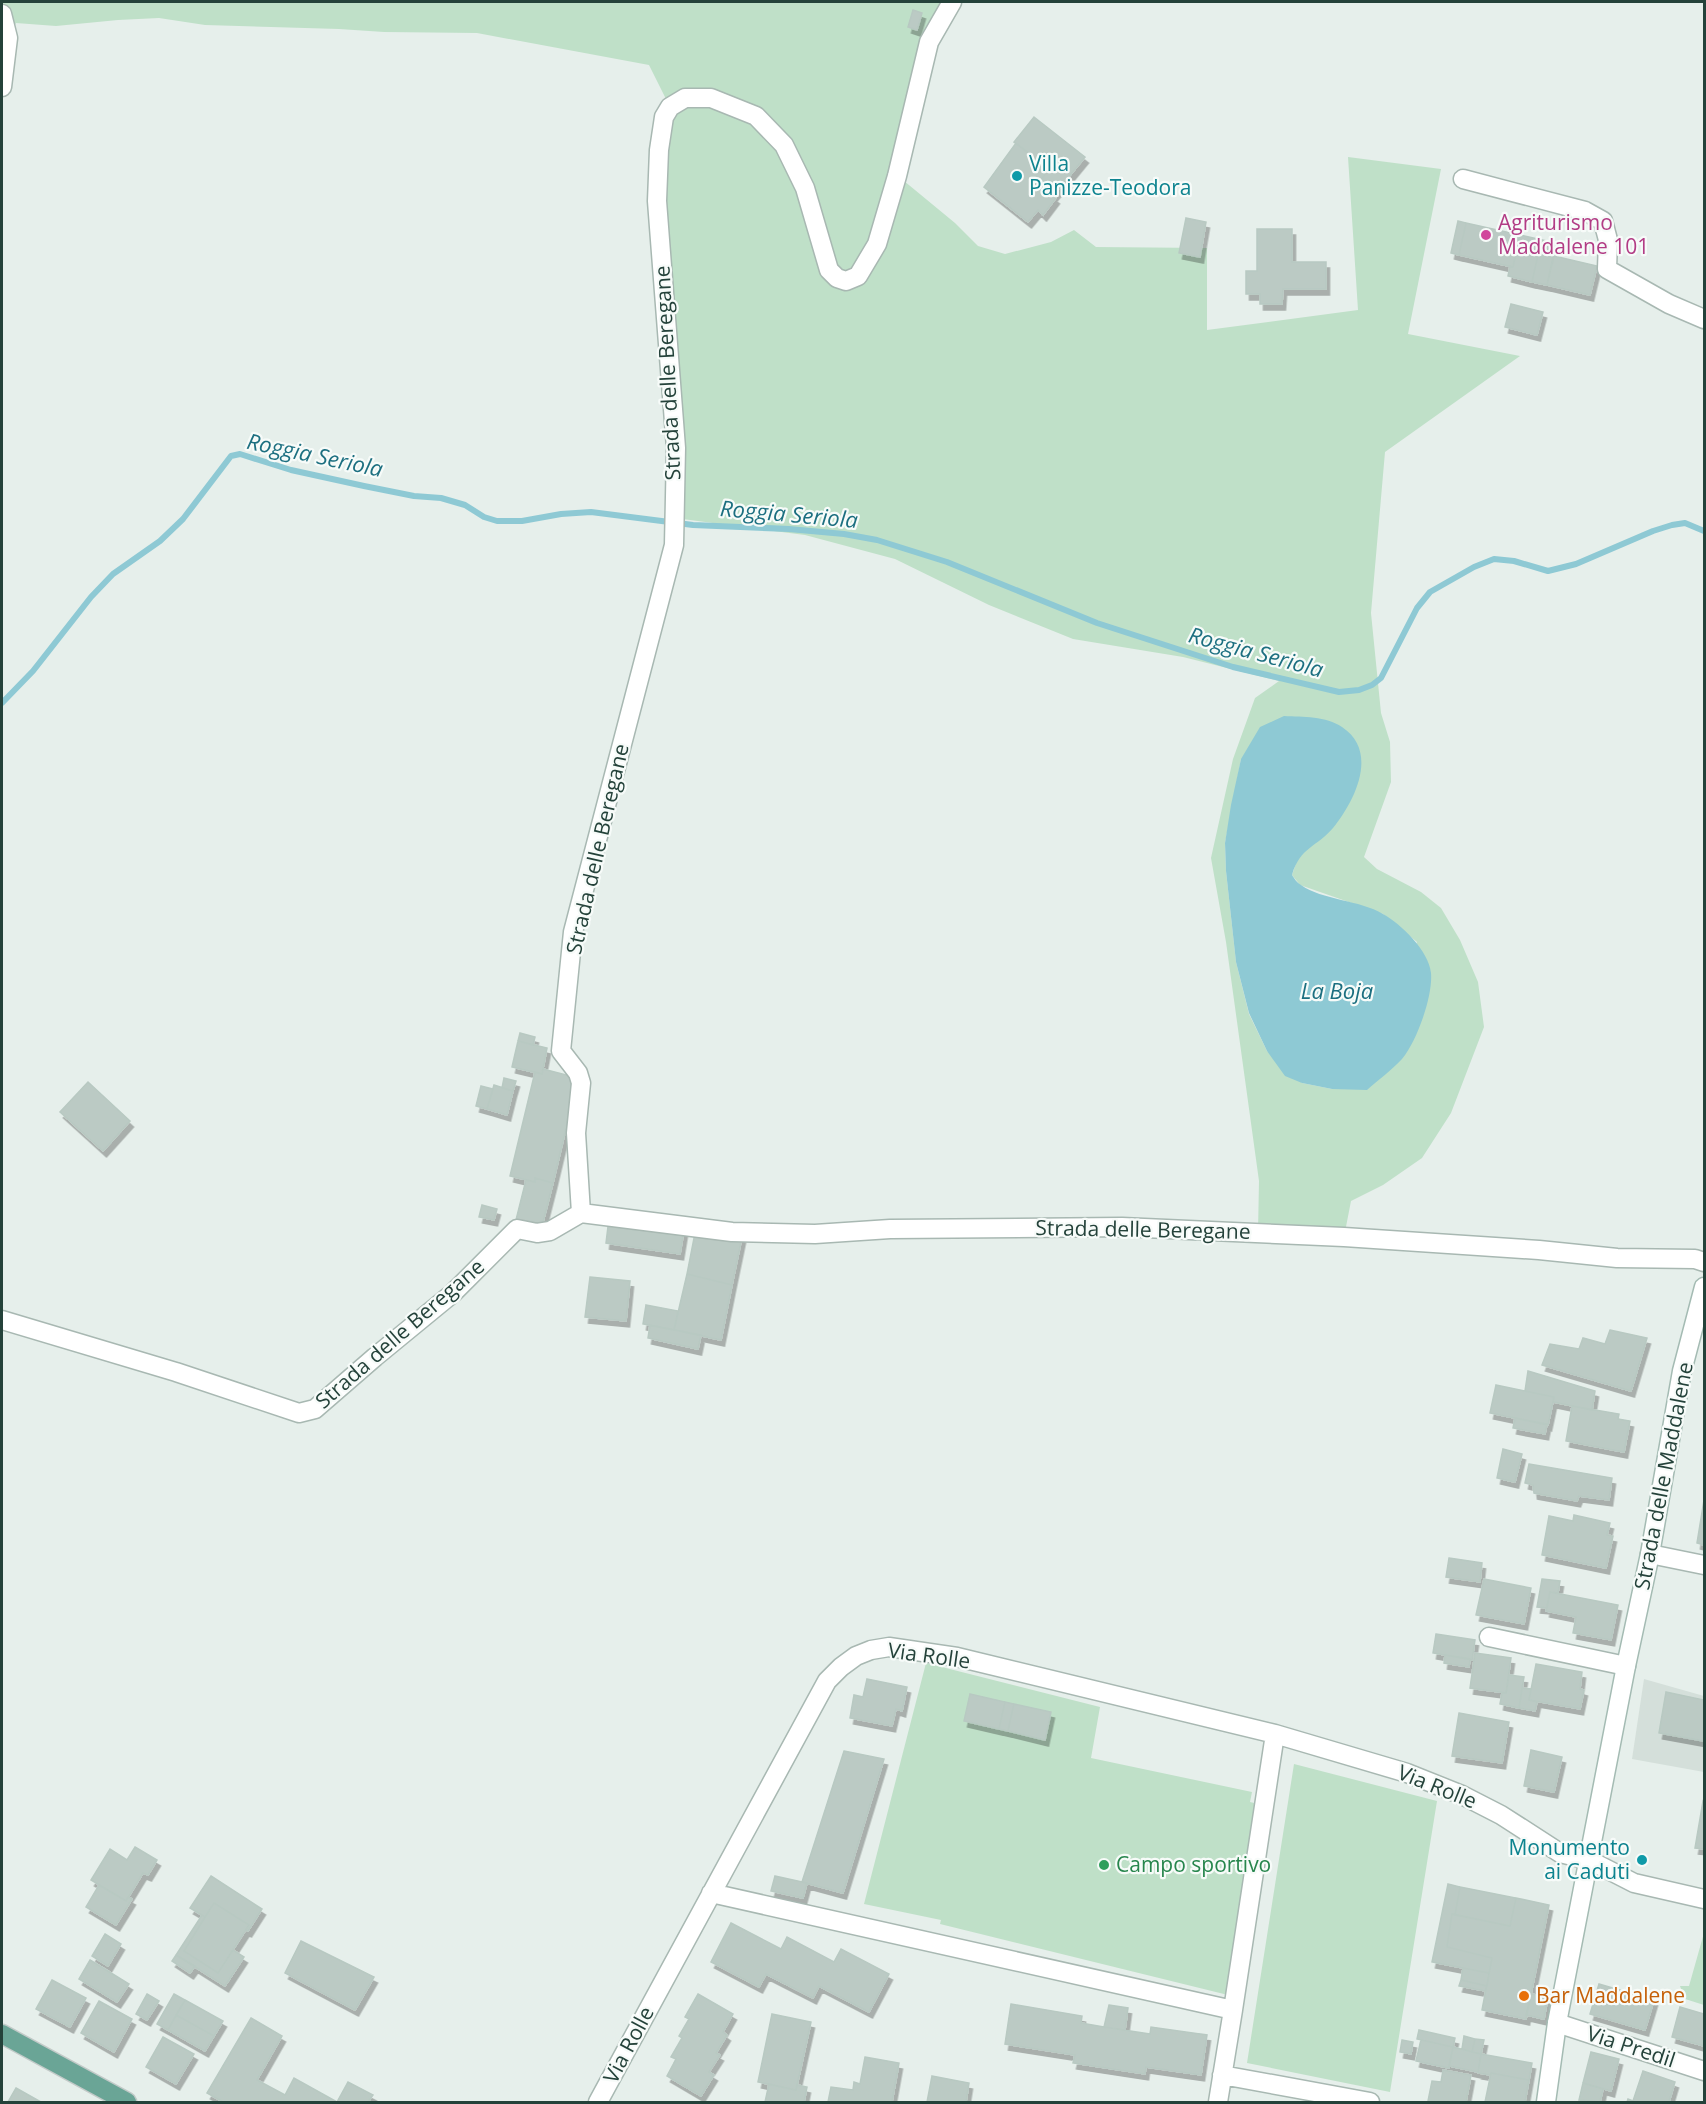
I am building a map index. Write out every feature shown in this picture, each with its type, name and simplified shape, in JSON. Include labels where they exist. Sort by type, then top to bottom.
[{"type":"main road","points":[[2,2034],[128,2103]]},
{"type":"street","name":"Strada delle Beregane","points":[[581,1213],[576,1133],[581,1083],[578,1073],[561,1051],[573,932],[671,556],[675,525],[676,448],[657,201],[659,150],[664,117],[670,107],[685,98],[711,98],[756,116],[784,145],[805,188],[829,270],[837,278],[846,281],[858,276],[877,244],[897,176],[929,42],[952,2]]},
{"type":"street","points":[[2,14],[8,38],[2,87]]},
{"type":"street","points":[[1463,179],[1585,211],[1603,221],[1608,240],[1607,268],[1670,304],[1704,319]]},
{"type":"street","name":"Strada delle Beregane","points":[[2,1320],[176,1372],[299,1413],[315,1409],[453,1293],[517,1229],[537,1233],[550,1231],[581,1213],[732,1232],[814,1234],[890,1228],[1122,1227],[1354,1237],[1617,1258],[1695,1259],[1704,1262]]},
{"type":"street","name":"Strada delle Maddalene","points":[[1546,2103],[1557,2024],[1626,1666],[1650,1554],[1682,1371],[1704,1287]]},
{"type":"street","points":[[1650,1554],[1704,1565]]},
{"type":"street","points":[[1489,1637],[1626,1666]]},
{"type":"street","name":"Via Rolle","points":[[598,2103],[827,1681],[840,1666],[871,1650],[889,1647],[957,1658],[1275,1734],[1407,1773],[1462,1795],[1501,1815],[1560,1853],[1589,1860],[1634,1883],[1704,1899]]},
{"type":"street","points":[[1218,2103],[1275,1734]]},
{"type":"street","points":[[711,1893],[1233,2010]]},
{"type":"street","name":"Via Predil","points":[[1557,2024],[1704,2071]]},
{"type":"street","points":[[1222,2075],[1370,2103]]},
{"type":"shaded area","points":[[1644,1679],[1704,1696],[1704,1772],[1632,1759]]},
{"type":"green space","points":[[2,2],[952,2],[929,42],[898,176],[955,223],[978,246],[1005,254],[1051,242],[1074,230],[1096,247],[1207,248],[1207,330],[1358,310],[1348,157],[1441,169],[1408,334],[1520,356],[1385,452],[1371,613],[1381,713],[1390,742],[1391,782],[1364,857],[1377,869],[1421,892],[1441,908],[1460,940],[1478,982],[1484,1027],[1451,1113],[1422,1158],[1383,1185],[1351,1201],[1344,1237],[1258,1232],[1259,1181],[1226,942],[1211,858],[1233,759],[1255,698],[1279,681],[1183,657],[1073,639],[989,605],[895,559],[805,535],[675,518],[657,201],[670,107],[649,65],[477,33],[205,25],[159,18],[56,26],[16,23],[8,38],[2,87]],"holes":[[[1241,759],[1308,848],[1297,860],[1292,875],[1300,885],[1383,914],[1417,942],[1367,1089],[1332,1089],[1302,1083],[1267,1051],[1249,1014],[1236,962],[1225,843]]]},
{"type":"green space","name":"Campo sportivo","points":[[926,1663],[1100,1707],[1091,1758],[1252,1792],[1250,1802],[1263,1805],[1228,1995],[940,1924],[941,1920],[864,1904]]},
{"type":"green space","points":[[1294,1764],[1437,1801],[1390,2092],[1247,2063]]},
{"type":"green space","points":[[1704,1933],[1704,2005],[1682,1998],[1680,1986],[1689,1986]]},
{"type":"water","name":"La Boja","points":[[1284,716],[1322,719],[1336,723],[1353,737],[1360,750],[1361,763],[1360,777],[1349,805],[1333,828],[1304,853],[1292,875],[1298,883],[1319,894],[1374,909],[1383,914],[1406,931],[1420,947],[1431,973],[1427,1006],[1408,1051],[1367,1090],[1332,1089],[1302,1083],[1285,1076],[1267,1051],[1249,1013],[1236,962],[1225,843],[1231,805],[1241,759],[1260,727]]},
{"type":"building","points":[[913,10],[922,13],[917,30],[908,27]]},
{"type":"building","points":[[1034,117],[1085,157],[1053,196],[1038,184],[1049,169],[1014,142]]},
{"type":"building","name":"Villa Panizze-Teodora","points":[[1016,143],[1049,169],[1038,184],[1056,198],[1043,215],[1038,210],[1028,222],[984,187]]},
{"type":"building","points":[[1186,218],[1206,222],[1200,257],[1179,253]]},
{"type":"building","points":[[1458,221],[1466,223],[1459,255],[1451,253]]},
{"type":"building","points":[[1466,223],[1520,235],[1513,267],[1459,255]]},
{"type":"building","points":[[1257,229],[1292,229],[1292,262],[1326,262],[1326,289],[1283,289],[1282,304],[1260,304],[1260,294],[1246,294],[1246,271],[1257,271]]},
{"type":"building","points":[[1520,235],[1556,243],[1547,285],[1532,282],[1539,250],[1517,246]]},
{"type":"building","points":[[1517,246],[1539,250],[1532,282],[1508,276],[1510,266],[1513,267]]},
{"type":"building","points":[[1554,256],[1597,266],[1590,295],[1547,285]]},
{"type":"building","points":[[1511,304],[1543,312],[1537,335],[1505,327]]},
{"type":"building","points":[[520,1033],[535,1037],[533,1045],[518,1041]]},
{"type":"building","points":[[518,1041],[547,1048],[542,1074],[512,1067]]},
{"type":"building","points":[[543,1069],[578,1078],[553,1183],[535,1178],[535,1182],[510,1176],[535,1072],[542,1074]]},
{"type":"building","points":[[504,1078],[516,1081],[513,1091],[502,1088]]},
{"type":"building","points":[[88,1082],[130,1121],[103,1151],[60,1112]]},
{"type":"building","points":[[494,1085],[513,1091],[507,1115],[487,1109]]},
{"type":"building","points":[[481,1086],[493,1089],[487,1109],[476,1106]]},
{"type":"building","points":[[535,1178],[553,1183],[541,1230],[515,1224],[526,1180],[535,1182]]},
{"type":"building","points":[[482,1205],[497,1209],[494,1220],[479,1217]]},
{"type":"building","points":[[609,1218],[684,1230],[680,1254],[606,1243]]},
{"type":"building","points":[[696,1228],[742,1237],[732,1285],[687,1274]]},
{"type":"building","points":[[687,1274],[732,1285],[721,1340],[674,1330]]},
{"type":"building","points":[[590,1277],[630,1281],[626,1321],[585,1317]]},
{"type":"building","points":[[646,1305],[678,1311],[674,1330],[643,1324]]},
{"type":"building","points":[[650,1325],[701,1335],[698,1349],[648,1338]]},
{"type":"building","points":[[1610,1330],[1647,1338],[1631,1391],[1542,1365],[1550,1344],[1579,1349],[1583,1338],[1605,1344]]},
{"type":"building","points":[[1528,1371],[1595,1391],[1592,1410],[1553,1402],[1554,1397],[1525,1391]]},
{"type":"building","points":[[1496,1385],[1554,1397],[1548,1425],[1490,1413]]},
{"type":"building","points":[[1572,1406],[1619,1414],[1618,1419],[1630,1421],[1624,1452],[1566,1441]]},
{"type":"building","points":[[1515,1418],[1547,1424],[1545,1434],[1513,1428]]},
{"type":"building","points":[[1503,1449],[1522,1454],[1515,1482],[1497,1478]]},
{"type":"building","points":[[1529,1464],[1612,1478],[1609,1500],[1579,1496],[1577,1501],[1534,1493],[1533,1485],[1525,1483]]},
{"type":"building","points":[[1704,1500],[1704,1545],[1697,1543]]},
{"type":"building","points":[[1574,1515],[1610,1523],[1607,1535],[1613,1536],[1606,1568],[1542,1555],[1549,1516],[1573,1521]]},
{"type":"building","points":[[1449,1558],[1482,1563],[1480,1582],[1446,1577]]},
{"type":"building","points":[[1484,1579],[1531,1588],[1524,1624],[1476,1615]]},
{"type":"building","points":[[1542,1579],[1560,1581],[1558,1593],[1550,1592],[1547,1608],[1537,1607]]},
{"type":"building","points":[[1550,1592],[1618,1605],[1611,1640],[1573,1633],[1576,1617],[1546,1611]]},
{"type":"building","points":[[1436,1634],[1475,1640],[1472,1660],[1433,1653]]},
{"type":"building","points":[[1475,1653],[1511,1658],[1506,1693],[1470,1688]]},
{"type":"building","points":[[1445,1655],[1470,1659],[1469,1667],[1444,1663]]},
{"type":"building","points":[[1536,1664],[1582,1672],[1580,1689],[1584,1690],[1580,1709],[1529,1700]]},
{"type":"building","points":[[1509,1675],[1524,1677],[1519,1708],[1500,1704],[1502,1693],[1506,1693]]},
{"type":"building","points":[[867,1679],[907,1687],[902,1711],[896,1709],[892,1726],[850,1718],[854,1695],[863,1697]]},
{"type":"building","points":[[1522,1688],[1531,1689],[1529,1700],[1537,1702],[1535,1711],[1519,1708]]},
{"type":"building","points":[[1666,1692],[1704,1700],[1704,1741],[1659,1733]]},
{"type":"building","points":[[970,1694],[1005,1702],[999,1729],[964,1721]]},
{"type":"building","points":[[1005,1702],[1014,1704],[1008,1731],[999,1729]]},
{"type":"building","points":[[1014,1704],[1051,1712],[1045,1740],[1008,1731]]},
{"type":"building","points":[[1459,1713],[1509,1722],[1502,1763],[1452,1756]]},
{"type":"building","points":[[1531,1750],[1562,1757],[1554,1792],[1524,1786]]},
{"type":"building","points":[[844,1751],[884,1759],[843,1893],[802,1882]]},
{"type":"building","points":[[1704,1802],[1704,1849],[1695,1848]]},
{"type":"building","points":[[135,1847],[157,1860],[148,1875],[143,1873],[126,1901],[91,1880],[110,1849],[127,1860]]},
{"type":"building","points":[[211,1876],[262,1909],[248,1931],[246,1930],[249,1925],[214,1903],[205,1917],[190,1908]]},
{"type":"building","points":[[775,1876],[807,1883],[803,1898],[771,1891]]},
{"type":"building","points":[[1448,1884],[1460,1887],[1455,1915],[1452,1914],[1447,1947],[1492,1958],[1489,1973],[1432,1962]]},
{"type":"building","points":[[99,1885],[126,1901],[128,1897],[132,1899],[116,1925],[86,1907]]},
{"type":"building","points":[[1460,1887],[1516,1898],[1510,1926],[1455,1915]]},
{"type":"building","points":[[1516,1898],[1549,1905],[1526,2019],[1482,2010],[1492,1958],[1447,1947],[1452,1914],[1510,1926]]},
{"type":"building","points":[[214,1903],[249,1925],[218,1973],[184,1951]]},
{"type":"building","points":[[202,1915],[205,1917],[184,1951],[218,1973],[233,1950],[244,1957],[225,1986],[176,1955]]},
{"type":"building","points":[[731,1923],[781,1949],[787,1937],[834,1962],[841,1949],[889,1974],[869,2012],[819,1986],[813,1998],[766,1974],[759,1987],[711,1962]]},
{"type":"building","points":[[105,1934],[121,1944],[108,1966],[92,1956]]},
{"type":"building","points":[[301,1941],[374,1977],[355,2010],[285,1973]]},
{"type":"building","points":[[176,1955],[195,1966],[190,1973],[172,1961]]},
{"type":"building","points":[[90,1960],[129,1984],[117,2002],[79,1979]]},
{"type":"building","points":[[1463,1968],[1489,1973],[1487,1986],[1461,1980]]},
{"type":"building","points":[[52,1980],[86,1998],[70,2027],[36,2009]]},
{"type":"building","points":[[1461,1980],[1487,1986],[1485,1991],[1459,1986]]},
{"type":"building","points":[[1599,1984],[1654,2000],[1645,2030],[1590,2014]]},
{"type":"building","points":[[147,1994],[159,2001],[147,2020],[136,2014]]},
{"type":"building","points":[[174,1994],[185,2000],[168,2030],[157,2024]]},
{"type":"building","points":[[698,1994],[733,2014],[723,2032],[727,2035],[716,2053],[720,2055],[709,2072],[714,2075],[701,2096],[667,2076],[676,2059],[671,2057],[682,2038],[679,2036],[689,2019],[685,2017]]},
{"type":"building","points":[[1531,1994],[1548,1997],[1544,2019],[1526,2015]]},
{"type":"building","points":[[185,2000],[223,2021],[214,2036],[176,2015]]},
{"type":"building","points":[[99,2001],[132,2019],[114,2052],[81,2033]]},
{"type":"building","points":[[1011,2004],[1082,2016],[1081,2023],[1104,2027],[1150,2034],[1151,2027],[1207,2035],[1201,2075],[1146,2067],[1145,2074],[1073,2063],[1075,2055],[1005,2044]]},
{"type":"building","points":[[1109,2005],[1128,2008],[1125,2030],[1104,2027]]},
{"type":"building","points":[[1680,2007],[1704,2014],[1704,2046],[1672,2037]]},
{"type":"building","points":[[772,2014],[811,2022],[796,2090],[758,2082]]},
{"type":"building","points":[[176,2015],[214,2036],[205,2051],[168,2030]]},
{"type":"building","points":[[251,2018],[282,2036],[257,2080],[285,2095],[294,2078],[337,2102],[223,2102],[207,2093]]},
{"type":"building","points":[[1419,2030],[1455,2038],[1453,2047],[1417,2039]]},
{"type":"building","points":[[1464,2036],[1475,2039],[1472,2052],[1462,2049]]},
{"type":"building","points":[[163,2037],[194,2054],[176,2084],[146,2067]]},
{"type":"building","points":[[1475,2039],[1484,2040],[1481,2054],[1472,2052]]},
{"type":"building","points":[[1402,2040],[1413,2042],[1411,2054],[1400,2052]]},
{"type":"building","points":[[1421,2040],[1453,2047],[1449,2068],[1416,2061]]},
{"type":"building","points":[[1453,2047],[1481,2054],[1478,2072],[1449,2066]]},
{"type":"building","points":[[1591,2052],[1619,2059],[1611,2091],[1583,2083]]},
{"type":"building","points":[[1481,2054],[1532,2063],[1529,2080],[1478,2073]]},
{"type":"building","points":[[865,2057],[899,2063],[892,2102],[828,2102],[831,2087],[853,2090],[854,2082],[860,2084]]},
{"type":"building","points":[[1443,2070],[1471,2075],[1466,2102],[1428,2101],[1432,2081],[1441,2082]]},
{"type":"building","points":[[1643,2071],[1675,2082],[1669,2102],[1627,2102],[1628,2099],[1633,2101]]},
{"type":"building","points":[[1491,2073],[1529,2080],[1525,2102],[1485,2102]]},
{"type":"building","points":[[932,2076],[969,2083],[966,2102],[927,2102]]},
{"type":"building","points":[[348,2082],[373,2095],[368,2102],[337,2102]]},
{"type":"building","points":[[1583,2083],[1603,2089],[1600,2102],[1579,2100]]},
{"type":"building","points":[[769,2084],[796,2090],[797,2085],[807,2087],[804,2102],[765,2102]]},
{"type":"building","points":[[16,2088],[41,2102],[8,2102]]},
{"type":"waterway","name":"Roggia Seriola","points":[[2,703],[33,671],[91,597],[113,574],[160,541],[183,519],[231,456],[240,454],[291,470],[364,486],[414,496],[441,498],[465,505],[484,517],[497,521],[522,521],[561,514],[591,512],[693,525],[789,529],[844,534],[877,540],[947,562],[1097,623],[1233,667],[1339,692],[1359,690],[1372,685],[1381,678],[1417,608],[1430,592],[1474,567],[1494,559],[1514,561],[1548,571],[1576,564],[1672,525],[1685,523],[1704,531]]},
{"type":"place","name":"Villa Panizze-Teodora","points":[[1017,176]]},
{"type":"place","name":"Agriturismo Maddalene 101","points":[[1486,235]]},
{"type":"place","name":"Monumento ai Caduti","points":[[1642,1860]]},
{"type":"place","name":"Campo sportivo","points":[[1104,1865]]},
{"type":"place","name":"Bar Maddalene","points":[[1524,1996]]}]
